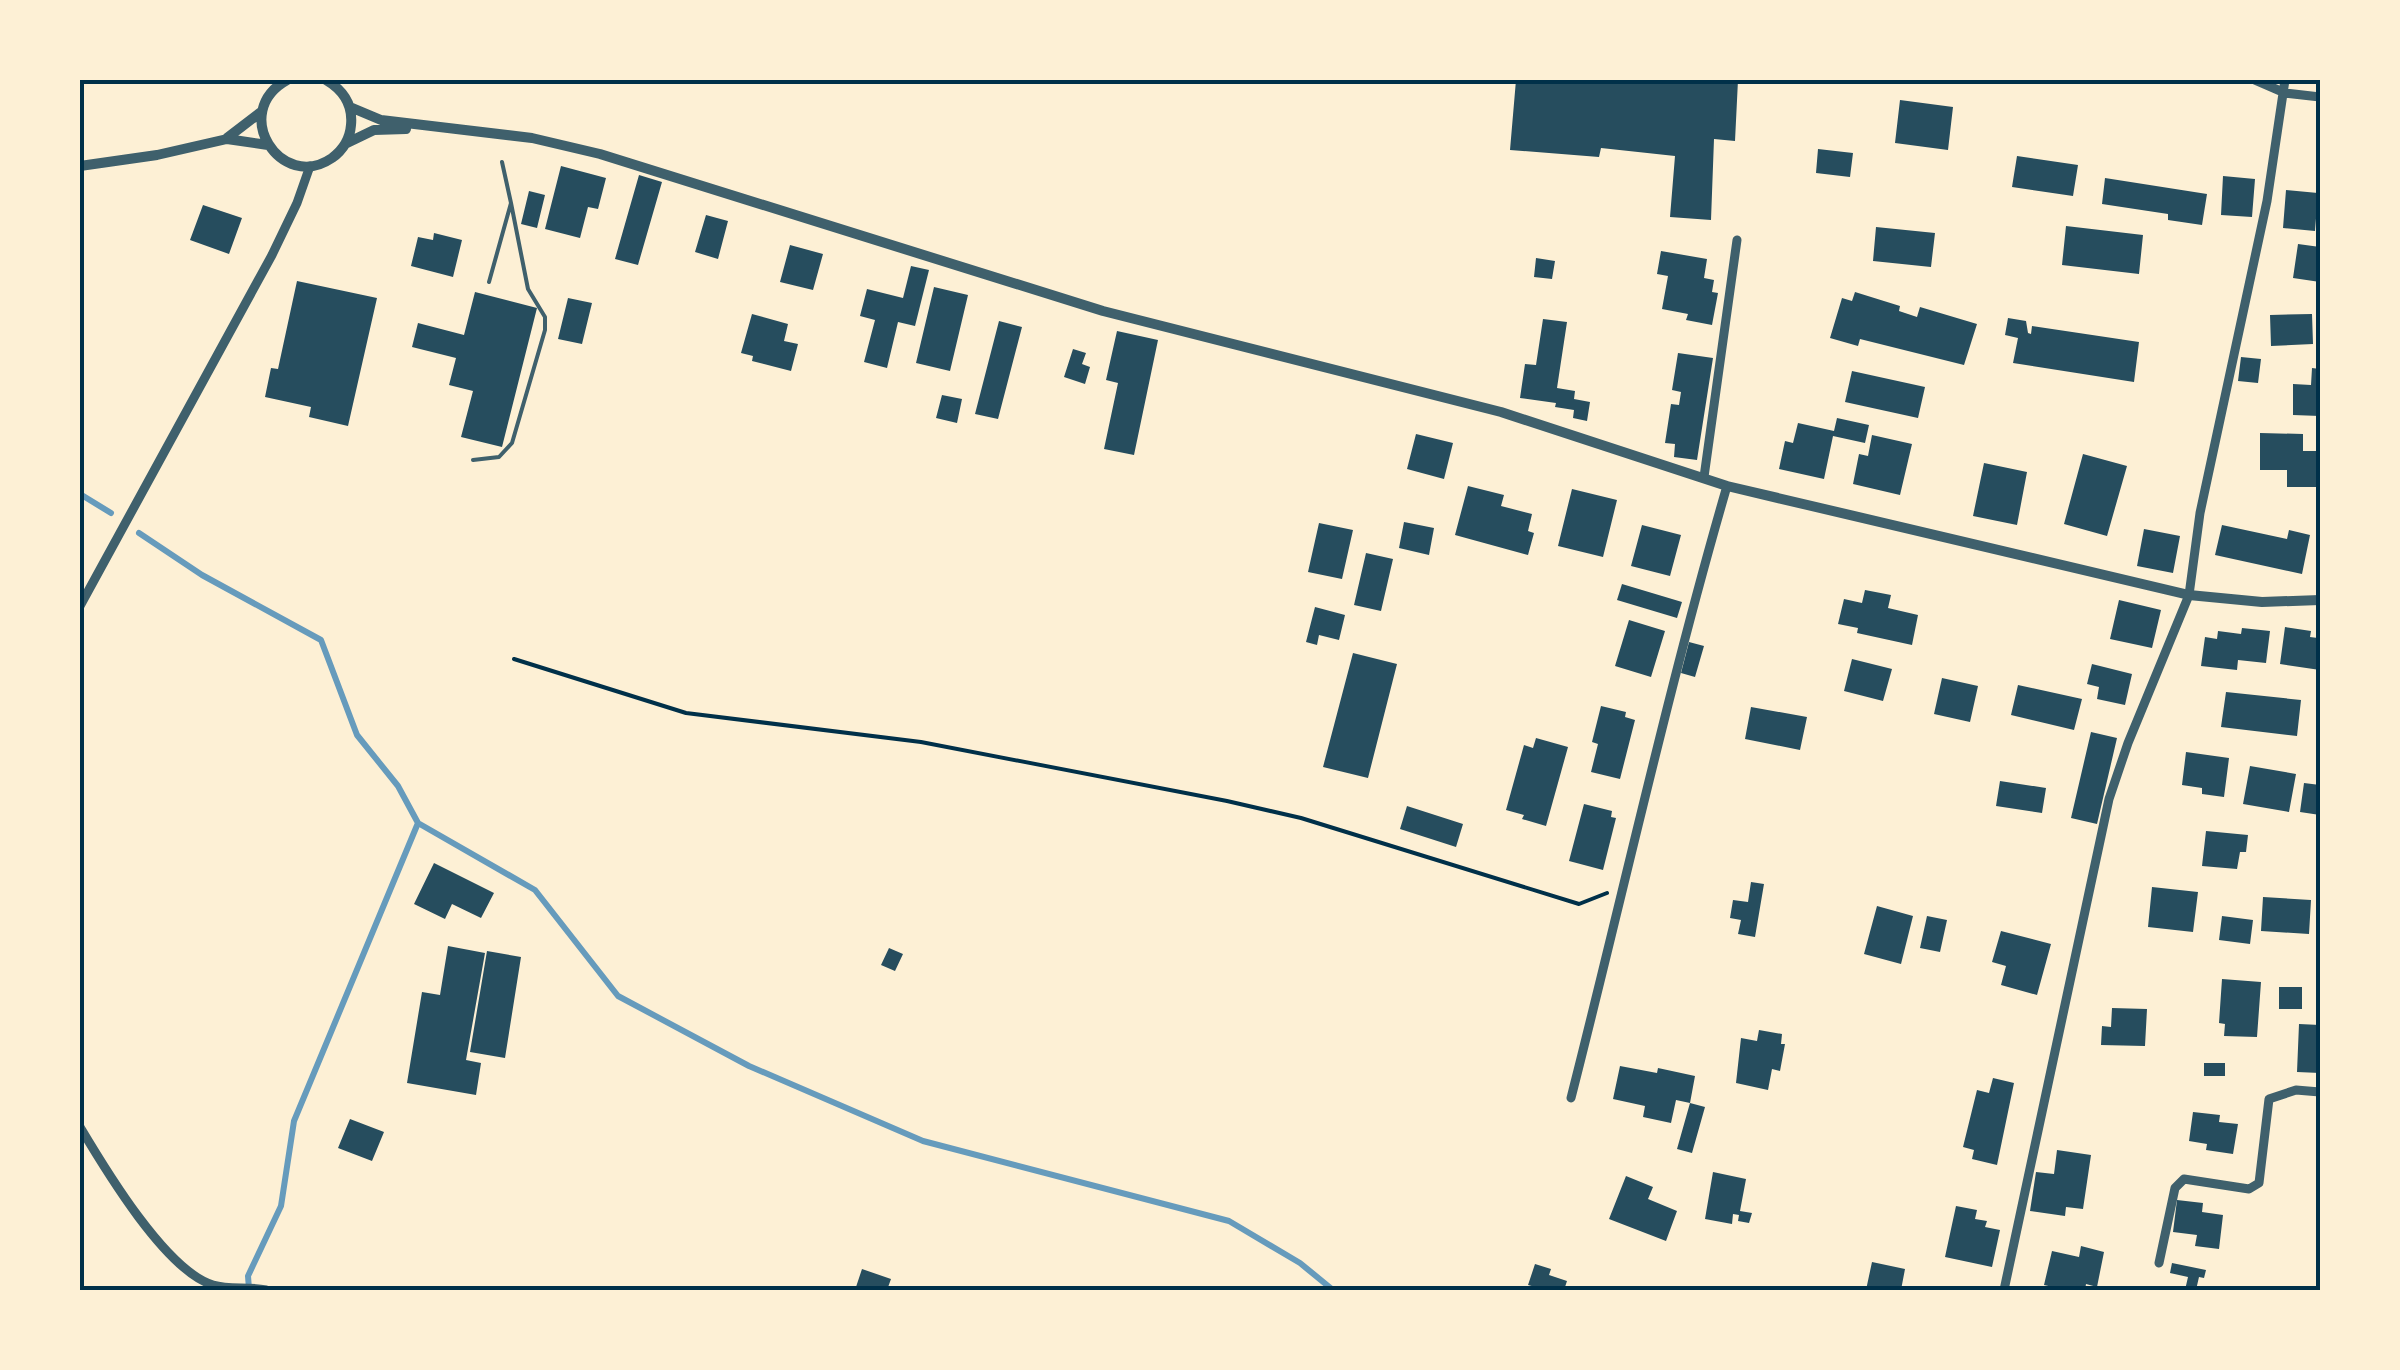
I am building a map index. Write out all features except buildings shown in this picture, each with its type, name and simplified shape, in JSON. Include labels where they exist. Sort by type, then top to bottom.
[{"type":"street","points":[[226,139],[262,110],[270,94],[287,80]]},
{"type":"street","points":[[326,80],[341,91],[350,107],[351,127],[345,144]]},
{"type":"street","points":[[2255,80],[2285,93],[2320,98]]},
{"type":"street","points":[[2004,1290],[2109,799],[2188,595],[2200,512],[2266,201],[2285,80]]},
{"type":"street","points":[[350,107],[381,120],[532,138],[600,154],[1103,312],[1501,412],[1726,486],[2188,595],[2262,602],[2320,600]]},
{"type":"street","points":[[262,110],[268,144],[286,161],[310,166],[330,159],[345,144],[374,130],[432,128]]},
{"type":"street","points":[[80,166],[157,155],[226,139],[268,144]]},
{"type":"street","points":[[80,606],[272,255],[310,166]]},
{"type":"street","points":[[1704,477],[1737,240]]},
{"type":"street","points":[[1570,1098],[1689,617],[1726,486]]},
{"type":"street","points":[[2158,1264],[2175,1188],[2184,1178],[2249,1189],[2258,1184],[2269,1099],[2296,1090],[2320,1092]]},
{"type":"street","points":[[80,1127],[128,1201],[188,1272],[212,1285],[261,1289]]},
{"type":"lane","points":[[473,460],[499,458],[512,443],[545,330],[545,317],[528,289],[502,162]]},
{"type":"lane","points":[[489,282],[511,203]]},
{"type":"path","points":[[514,659],[686,713],[921,742],[1301,818],[1579,904],[1626,883]]},
{"type":"waterway","points":[[80,494],[111,513]]},
{"type":"waterway","points":[[139,533],[202,575],[321,640],[357,735],[398,786],[418,823],[535,890],[618,996],[749,1066],[923,1141],[1229,1221],[1300,1263],[1333,1290]]},
{"type":"waterway","points":[[249,1289],[248,1276],[281,1206],[294,1121],[418,823]]}]
